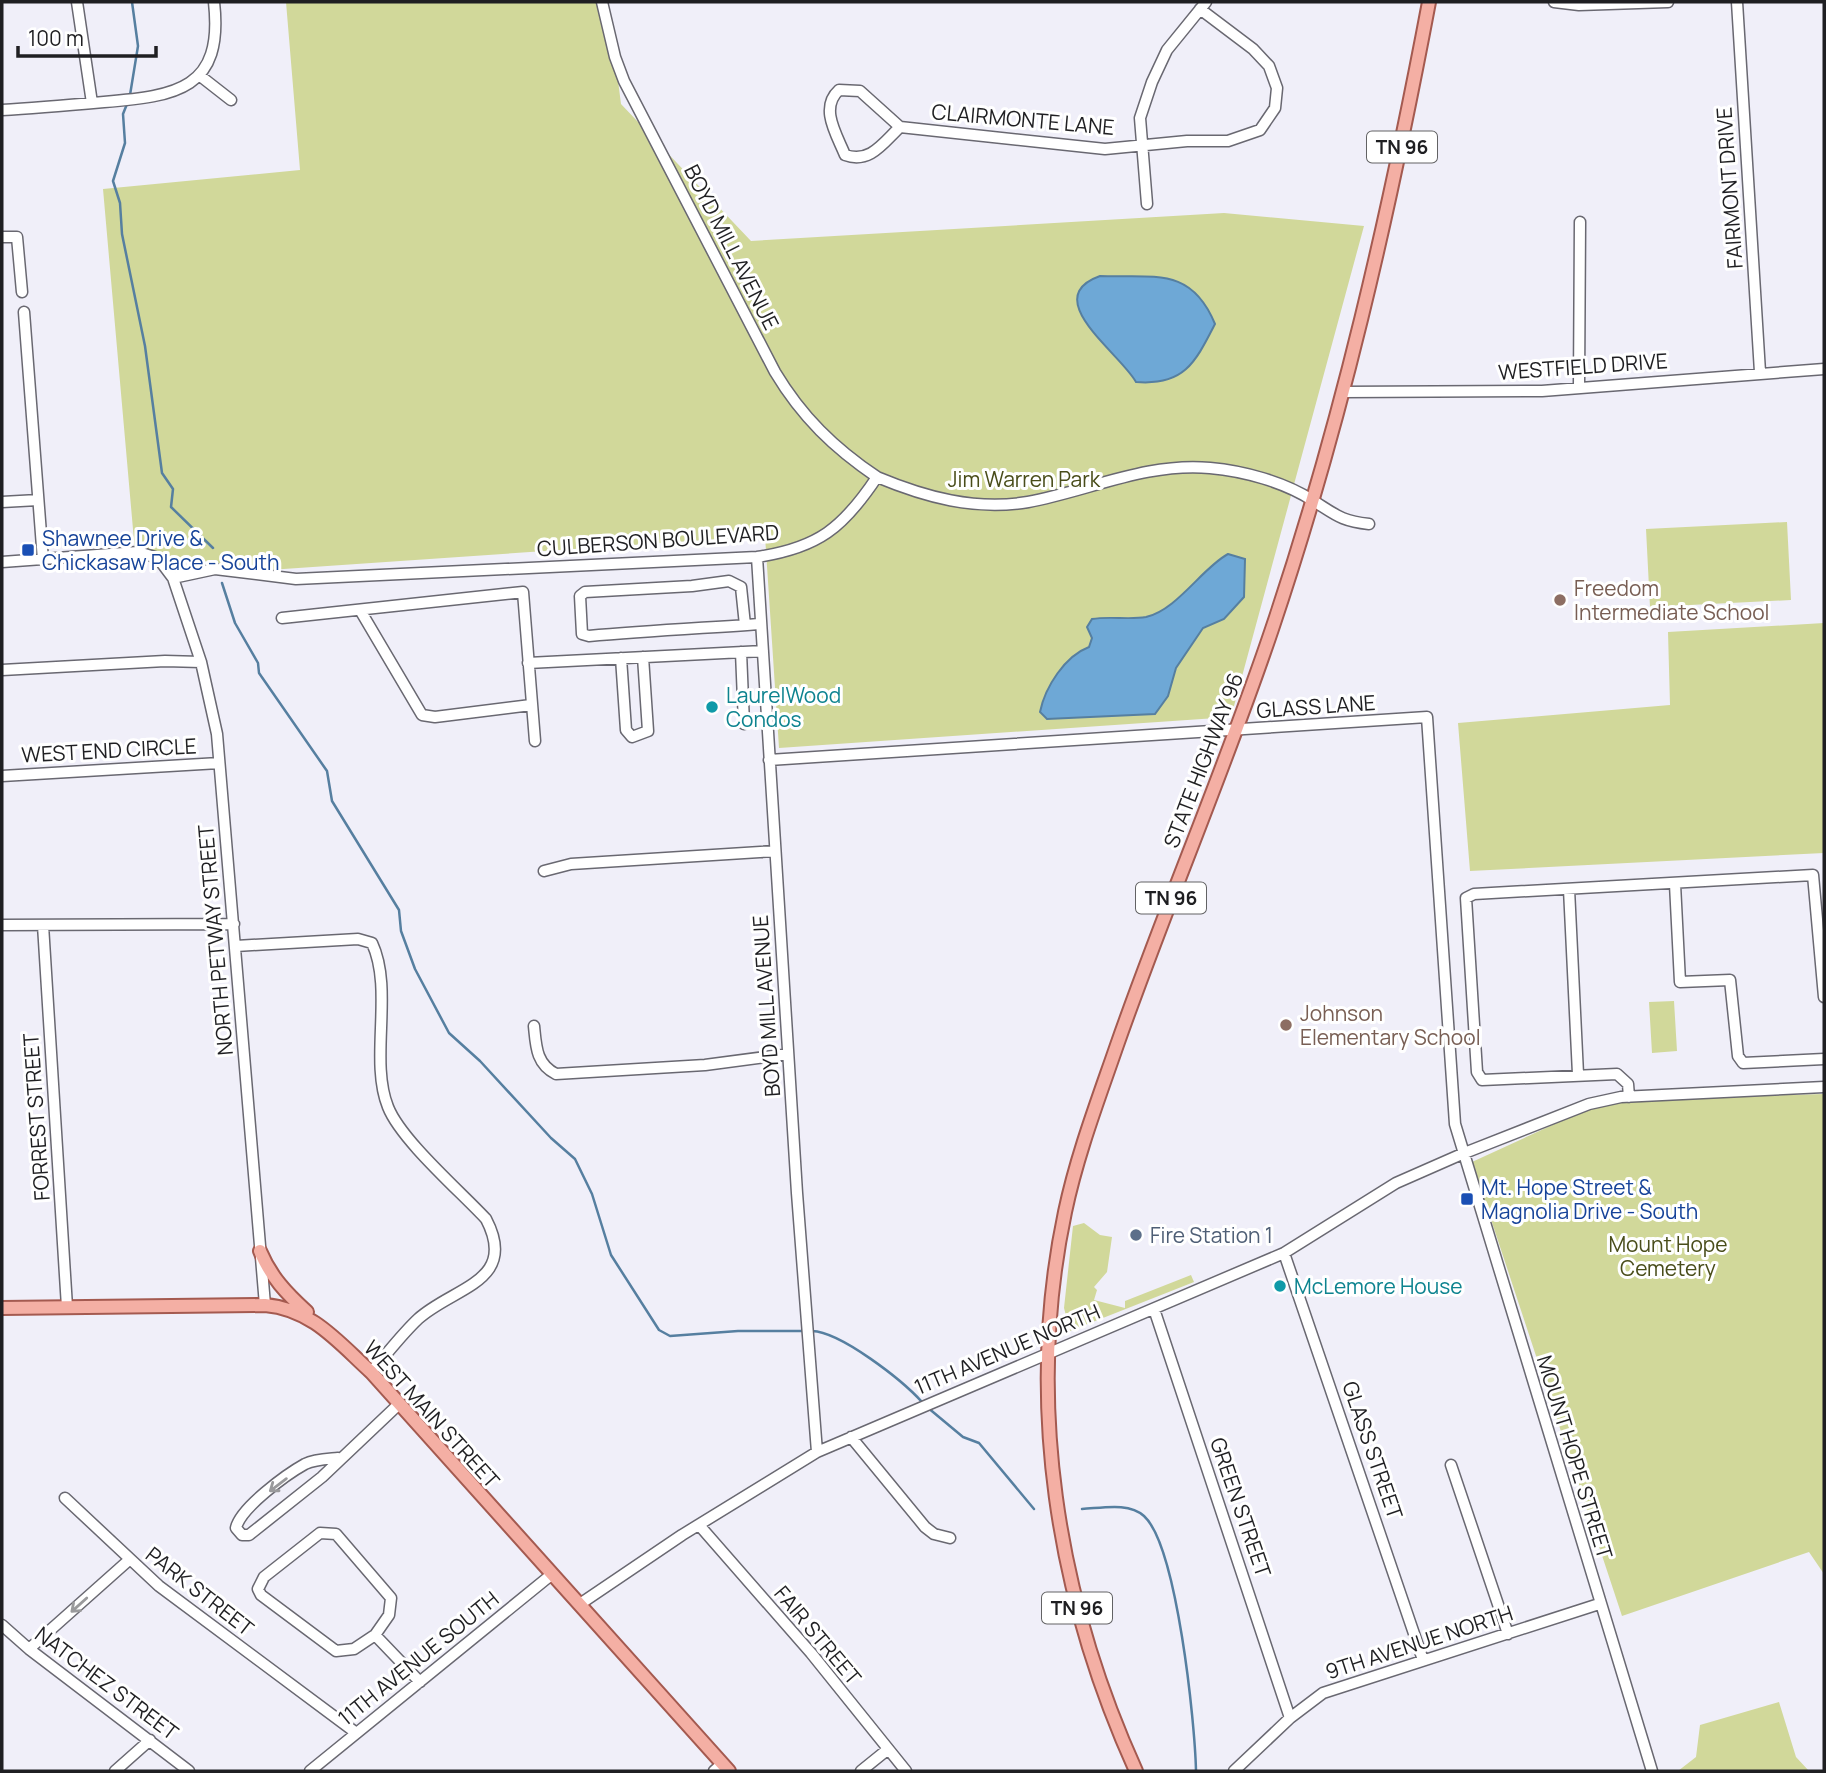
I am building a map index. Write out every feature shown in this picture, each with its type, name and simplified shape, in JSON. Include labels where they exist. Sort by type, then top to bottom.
[{"type":"main road","name":"STATE HIGHWAY 96","points":[[1136,1771],[1105,1700],[1087,1647],[1055,1503],[1048,1408],[1048,1353],[1065,1210],[1091,1120],[1145,966],[1236,730],[1312,500],[1343,392],[1395,182],[1429,2]]},
{"type":"main road","points":[[260,1251],[269,1272],[283,1290],[315,1320]]},
{"type":"main road","name":"WEST MAIN STREET","points":[[2,1308],[265,1305],[293,1310],[315,1320],[371,1372],[551,1575],[580,1604],[722,1769]]},
{"type":"street","points":[[77,2],[92,103]]},
{"type":"street","points":[[2,110],[115,102],[173,94],[199,75],[209,59],[215,34],[214,2]]},
{"type":"street","name":"BOYD MILL AVENUE","points":[[602,2],[612,48],[624,81],[775,372],[793,402],[820,433],[877,477]]},
{"type":"street","points":[[1554,2],[1579,5],[1668,2]]},
{"type":"street","name":"FAIRMONT DRIVE","points":[[1737,2],[1760,372]]},
{"type":"street","points":[[1147,204],[1140,118],[1152,82],[1167,50],[1203,5]]},
{"type":"street","name":"CLAIRMONTE LANE","points":[[900,127],[869,156],[857,159],[845,155],[833,127],[829,109],[831,97],[839,90],[860,91],[900,127],[1105,149],[1187,141],[1228,141],[1260,130],[1275,108],[1277,88],[1269,66],[1203,5]]},
{"type":"street","points":[[199,75],[231,100]]},
{"type":"street","points":[[1579,387],[1580,222]]},
{"type":"street","points":[[2,237],[17,237],[22,292]]},
{"type":"street","points":[[24,312],[43,560]]},
{"type":"street","name":"WESTFIELD DRIVE","points":[[1343,392],[1542,391],[1824,369]]},
{"type":"street","points":[[877,477],[917,494],[957,502],[1000,504],[1046,498],[1130,475],[1194,467],[1233,471],[1270,481],[1312,500],[1335,517],[1369,524]]},
{"type":"street","name":"CULBERSON BOULEVARD","points":[[173,578],[215,569],[296,579],[757,557],[801,548],[822,538],[857,508],[877,477]]},
{"type":"street","points":[[2,502],[38,500]]},
{"type":"street","points":[[2,562],[138,552],[158,558],[173,578]]},
{"type":"street","name":"BOYD MILL AVENUE","points":[[757,557],[807,1347],[817,1452]]},
{"type":"street","name":"NORTH PETWAY STREET","points":[[173,578],[201,662],[212,706],[236,946],[265,1305]]},
{"type":"street","points":[[745,625],[741,587],[729,581],[692,586],[585,592],[580,596],[582,634],[589,636],[761,624]]},
{"type":"street","points":[[282,618],[523,592],[535,741]]},
{"type":"street","points":[[360,610],[422,715],[435,717],[531,705]]},
{"type":"street","points":[[528,663],[763,651]]},
{"type":"street","points":[[741,652],[744,724]]},
{"type":"street","points":[[621,658],[626,730],[632,737],[642,736],[648,731],[643,657]]},
{"type":"street","points":[[2,670],[165,660],[201,662]]},
{"type":"street","name":"GLASS LANE","points":[[769,760],[1427,717],[1450,1095],[1462,1154]]},
{"type":"street","name":"WEST END CIRCLE","points":[[2,776],[219,763]]},
{"type":"street","points":[[544,871],[571,864],[775,850]]},
{"type":"street","points":[[1629,1097],[1628,1084],[1617,1074],[1482,1080],[1477,1072],[1466,898],[1474,894],[1813,875],[1824,998]]},
{"type":"street","points":[[1675,884],[1679,982],[1730,980],[1738,1056],[1743,1063],[1824,1059]]},
{"type":"street","points":[[1569,889],[1578,1074]]},
{"type":"street","points":[[2,925],[234,924]]},
{"type":"street","name":"FORREST STREET","points":[[43,925],[67,1307]]},
{"type":"street","points":[[236,946],[358,939],[372,943],[380,961],[382,1042],[388,1107],[400,1128],[486,1219],[495,1235],[496,1251],[491,1269],[479,1280],[419,1318],[371,1372]]},
{"type":"street","points":[[534,1026],[542,1065],[556,1074],[705,1065],[788,1054]]},
{"type":"street","name":"11TH AVENUE NORTH","points":[[580,1604],[699,1525],[817,1452],[1284,1253],[1396,1183],[1462,1154],[1589,1104],[1629,1097],[1824,1087]]},
{"type":"street","name":"MOUNT HOPE STREET","points":[[1462,1154],[1652,1771]]},
{"type":"street","name":"GLASS STREET","points":[[1284,1253],[1423,1660]]},
{"type":"street","name":"GREEN STREET","points":[[1154,1309],[1290,1718]]},
{"type":"street","points":[[338,1458],[306,1464],[253,1503],[237,1520],[236,1528],[242,1535],[249,1535],[322,1477],[338,1458],[399,1404]]},
{"type":"street","points":[[851,1437],[925,1527],[934,1534],[950,1538]]},
{"type":"street","points":[[1451,1465],[1508,1634]]},
{"type":"street","points":[[65,1498],[128,1560]]},
{"type":"street","name":"FAIR STREET","points":[[699,1525],[811,1653],[906,1771]]},
{"type":"street","points":[[320,1533],[336,1534],[391,1598],[389,1615],[375,1635],[354,1649],[335,1651],[261,1595],[258,1589],[264,1577],[320,1533]]},
{"type":"street","name":"PARK STREET","points":[[29,1649],[128,1560],[355,1732]]},
{"type":"street","name":"11TH AVENUE SOUTH","points":[[310,1771],[551,1575]]},
{"type":"street","name":"9TH AVENUE NORTH","points":[[1234,1771],[1290,1718],[1323,1693],[1599,1604]]},
{"type":"street","name":"NATCHEZ STREET","points":[[2,1625],[29,1649],[190,1771]]},
{"type":"street","points":[[375,1635],[420,1682]]},
{"type":"street","points":[[115,1771],[150,1740]]},
{"type":"street","points":[[861,1771],[887,1750]]},
{"type":"green space","name":"Jim Warren Park","points":[[286,2],[608,2],[621,104],[751,241],[1224,213],[1364,226],[1231,717],[779,748],[765,536],[269,570],[135,552],[103,189],[300,170]]},
{"type":"green space","points":[[1787,522],[1791,600],[1650,607],[1646,529]]},
{"type":"green space","points":[[1824,623],[1824,853],[1470,871],[1458,723],[1670,705],[1668,632]]},
{"type":"green space","points":[[1674,1001],[1677,1051],[1652,1053],[1649,1002]]},
{"type":"green space","name":"Mount Hope Cemetery","points":[[1824,1094],[1824,1574],[1809,1552],[1622,1616],[1472,1162],[1607,1100]]},
{"type":"green space","points":[[1084,1223],[1100,1235],[1112,1237],[1107,1272],[1094,1287],[1097,1290],[1094,1300],[1125,1308],[1125,1301],[1191,1275],[1194,1282],[1070,1331],[1064,1308],[1073,1226]]},
{"type":"green space","points":[[1779,1702],[1796,1757],[1809,1771],[1678,1771],[1696,1757],[1700,1725]]},
{"type":"water","points":[[1100,276],[1169,279],[1195,292],[1215,324],[1194,361],[1177,376],[1166,380],[1136,382],[1101,342],[1080,312],[1077,298],[1083,286]]},
{"type":"water","points":[[1228,554],[1245,559],[1244,597],[1224,619],[1203,628],[1176,668],[1168,696],[1155,714],[1047,719],[1040,712],[1046,693],[1057,674],[1072,657],[1089,647],[1092,638],[1087,627],[1092,619],[1140,618],[1157,613],[1179,598],[1218,560]]},
{"type":"waterway","points":[[130,95],[138,46],[132,2]]},
{"type":"waterway","points":[[127,104],[123,114],[125,143],[113,181],[120,203],[122,234],[145,346],[162,473],[173,489],[171,507],[213,548]]},
{"type":"waterway","points":[[222,583],[235,623],[258,663],[259,673],[327,771],[332,801],[399,910],[401,931],[415,969],[449,1033],[480,1061],[551,1138],[575,1159],[592,1194],[611,1255],[659,1330],[670,1336],[738,1331],[806,1331]]},
{"type":"waterway","points":[[812,1331],[839,1339],[854,1348],[886,1370],[922,1402]]},
{"type":"waterway","points":[[927,1407],[963,1437],[979,1443],[1034,1509]]},
{"type":"waterway","points":[[1082,1509],[1131,1509],[1144,1516],[1156,1534],[1175,1597],[1182,1637],[1196,1771]]},
{"type":"place","name":"Shawnee Drive & Chickasaw Place - South","points":[[28,550]]},
{"type":"place","name":"Freedom Intermediate School","points":[[1560,600]]},
{"type":"place","name":"LaurelWood Condos","points":[[712,707]]},
{"type":"place","name":"Johnson Elementary School","points":[[1286,1025]]},
{"type":"place","name":"Mt. Hope Street & Magnolia Drive - South","points":[[1467,1199]]},
{"type":"place","name":"Fire Station 1","points":[[1136,1235]]},
{"type":"place","name":"McLemore House","points":[[1280,1286]]}]
